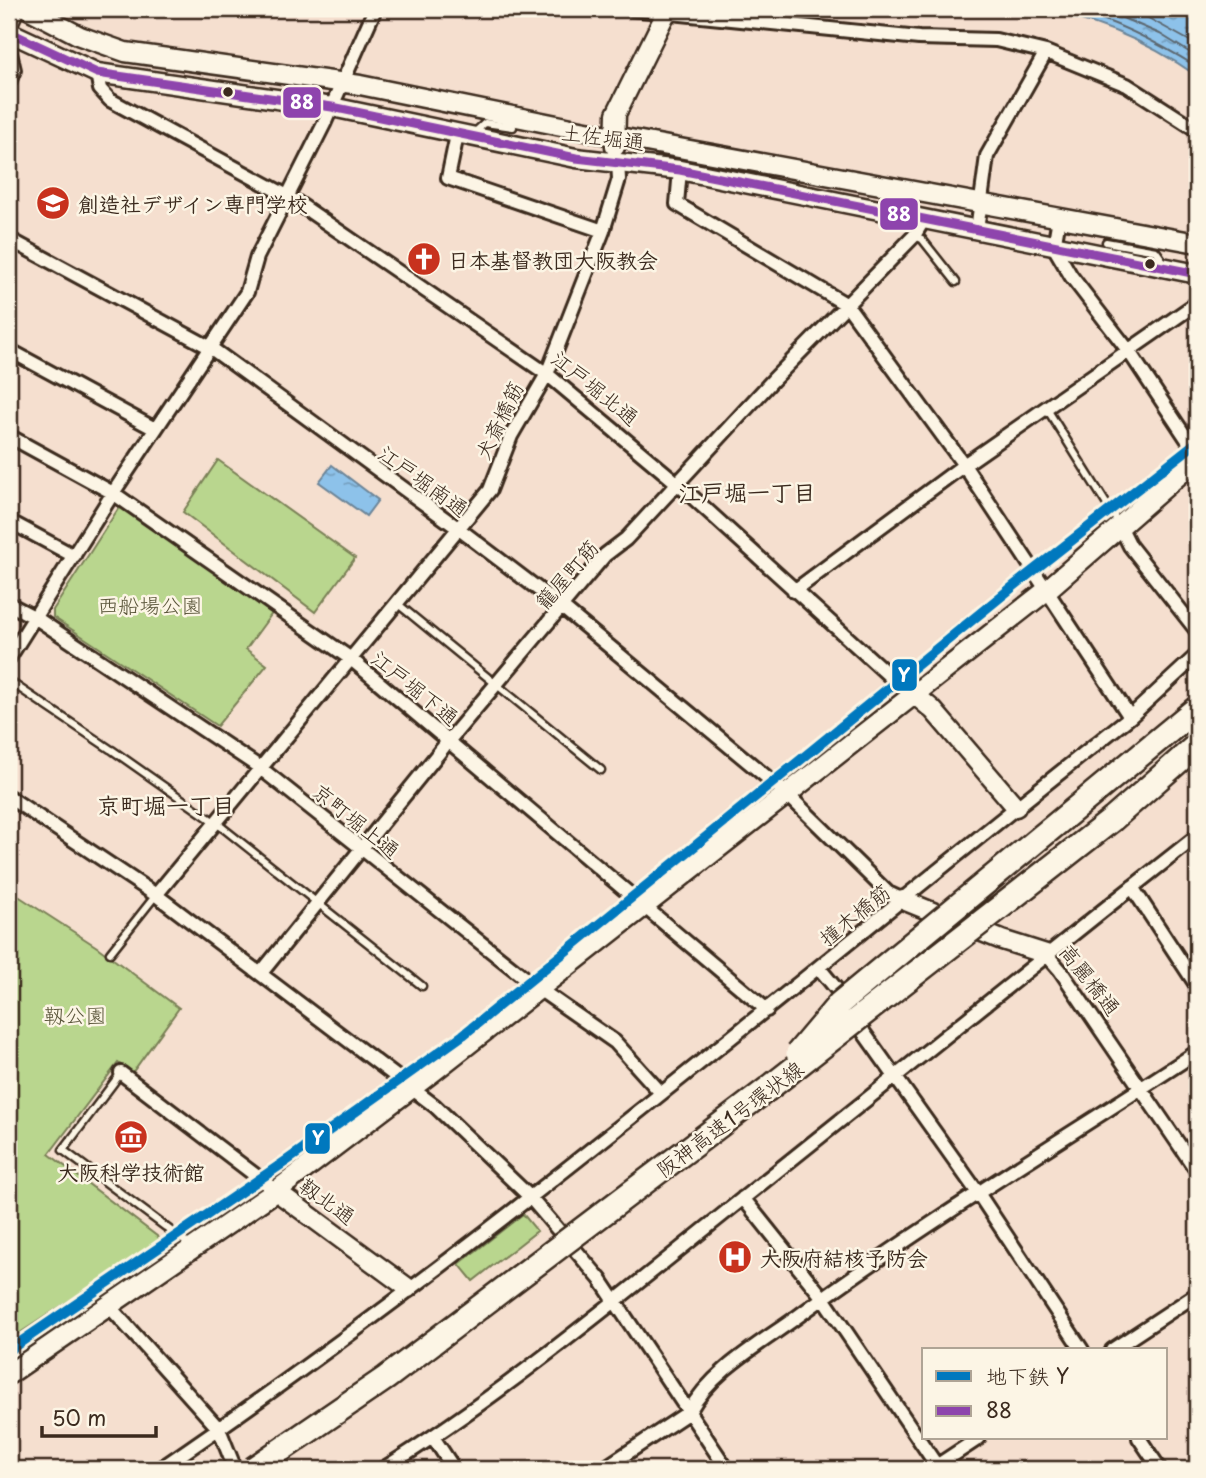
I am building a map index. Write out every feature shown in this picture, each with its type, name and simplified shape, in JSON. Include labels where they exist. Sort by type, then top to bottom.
[{"type":"highway","points":[[769,1088],[840,1003],[1197,708]]},
{"type":"highway","points":[[1113,819],[1197,745]]},
{"type":"highway","name":"阪神高速1号環状線","points":[[253,1469],[386,1378],[769,1088],[1113,819],[1197,758]]},
{"type":"main road","points":[[9,20],[14,9]]},
{"type":"main road","points":[[9,1374],[276,1191],[539,989],[1047,590],[1197,456]]},
{"type":"street","name":"土佐堀通","points":[[28,9],[80,36],[125,52],[341,82],[980,205],[1197,243]]},
{"type":"street","points":[[9,659],[113,493],[247,292],[257,257],[332,107],[375,9]]},
{"type":"street","points":[[632,9],[919,38],[996,40],[1046,52],[1127,85],[1197,130]]},
{"type":"street","name":"犬斎橋筋","points":[[156,895],[490,490],[511,436],[547,374],[603,231],[620,179],[613,135],[616,114],[667,11]]},
{"type":"street","name":"土佐堀通","points":[[9,32],[97,73],[332,107],[576,158],[680,170],[918,228],[977,230],[1197,274]]},
{"type":"street","points":[[9,49],[14,70],[9,82]]},
{"type":"street","points":[[977,230],[987,156],[1046,52]]},
{"type":"street","name":"江戸堀北通","points":[[97,73],[100,89],[110,100],[289,197],[547,374],[677,483],[894,680],[933,710],[1016,807]]},
{"type":"street","points":[[464,136],[448,178],[603,231]]},
{"type":"street","points":[[680,170],[677,204],[847,306],[964,465],[1130,717]]},
{"type":"street","points":[[1059,218],[1054,247],[1071,276],[1128,350],[1197,456]]},
{"type":"street","name":"籠屋町筋","points":[[261,973],[450,739],[605,555],[626,540],[918,228]]},
{"type":"street","name":"江戸堀南通","points":[[9,239],[211,348],[563,608],[787,794]]},
{"type":"street","points":[[794,591],[964,465],[1197,303]]},
{"type":"street","points":[[9,350],[155,429]]},
{"type":"street","name":"江戸堀下通","points":[[9,436],[113,493],[351,659],[450,739],[767,1010]]},
{"type":"street","points":[[9,521],[74,556]]},
{"type":"street","points":[[1120,526],[1130,546],[1197,631]]},
{"type":"street","name":"京町堀上通","points":[[9,604],[36,618],[260,767],[539,989],[615,1042],[661,1093]]},
{"type":"street","name":"撞木橋筋","points":[[160,1469],[219,1429],[530,1197],[819,968],[895,896],[1016,807],[1130,717],[1197,655]]},
{"type":"street","points":[[787,794],[895,896]]},
{"type":"street","points":[[9,797],[156,895],[412,1087],[530,1197],[600,1279],[727,1469]]},
{"type":"street","points":[[383,1469],[433,1437],[614,1301],[1197,836]]},
{"type":"street","points":[[1132,887],[1197,986]]},
{"type":"street","name":"高麗橋通","points":[[895,896],[1002,940],[1046,954],[1142,1088],[1197,1171]]},
{"type":"street","points":[[819,968],[853,1009],[864,1034],[897,1076],[978,1193],[1081,1348]]},
{"type":"street","points":[[603,1469],[689,1412],[697,1397],[734,1363],[823,1298],[978,1193],[1197,1052]]},
{"type":"street","name":"靱北通","points":[[121,1073],[408,1288]]},
{"type":"street","points":[[743,1198],[823,1298],[936,1468],[976,1440]]},
{"type":"street","points":[[1115,1348],[1197,1294]]},
{"type":"street","points":[[109,1306],[219,1429],[233,1465]]},
{"type":"street","points":[[433,1437],[454,1469]]},
{"type":"street","points":[[1140,1440],[1160,1469]]},
{"type":"lane","points":[[464,136],[485,123],[513,127]]},
{"type":"lane","points":[[918,228],[922,239],[956,282]]},
{"type":"lane","points":[[1106,242],[1156,251],[1169,268]]},
{"type":"lane","points":[[1046,408],[1120,526]]},
{"type":"lane","points":[[398,604],[601,770]]},
{"type":"lane","points":[[9,681],[215,823],[422,986]]},
{"type":"lane","points":[[110,953],[156,895]]},
{"type":"lane","points":[[121,1073],[63,1150],[193,1248]]},
{"type":"green space","points":[[218,460],[355,558],[315,612],[183,512]]},
{"type":"green space","name":"西船場公園","points":[[126,507],[273,612],[246,649],[267,665],[217,726],[53,617],[53,610],[118,509]]},
{"type":"green space","name":"靱公園","points":[[9,890],[97,947],[179,1008],[132,1073],[118,1063],[49,1154],[162,1240],[9,1340]]},
{"type":"green space","points":[[523,1214],[537,1231],[473,1281],[459,1264]]},
{"type":"water","points":[[1029,9],[1197,9],[1197,76],[1158,51],[1117,32],[1074,18]]},
{"type":"water","points":[[332,465],[378,500],[366,516],[319,482]]},
{"type":"metro line","name":"Y","points":[[9,1350],[289,1159],[463,1035],[1015,585],[1197,442]]},
{"type":"transit line","name":"88","points":[[9,32],[97,73],[332,107],[576,158],[680,170],[1197,274]]},
{"type":"place","name":"創造社デザイン専門学校","points":[[53,203]]},
{"type":"place","name":"日本基督教団大阪教会","points":[[424,259]]},
{"type":"place","name":"大阪科学技術館","points":[[131,1137]]},
{"type":"place","name":"大阪府結核予防会","points":[[735,1257]]},
{"type":"district","name":"江戸堀一丁目","points":[[747,491]]},
{"type":"district","name":"京町堀一丁目","points":[[166,804]]}]
